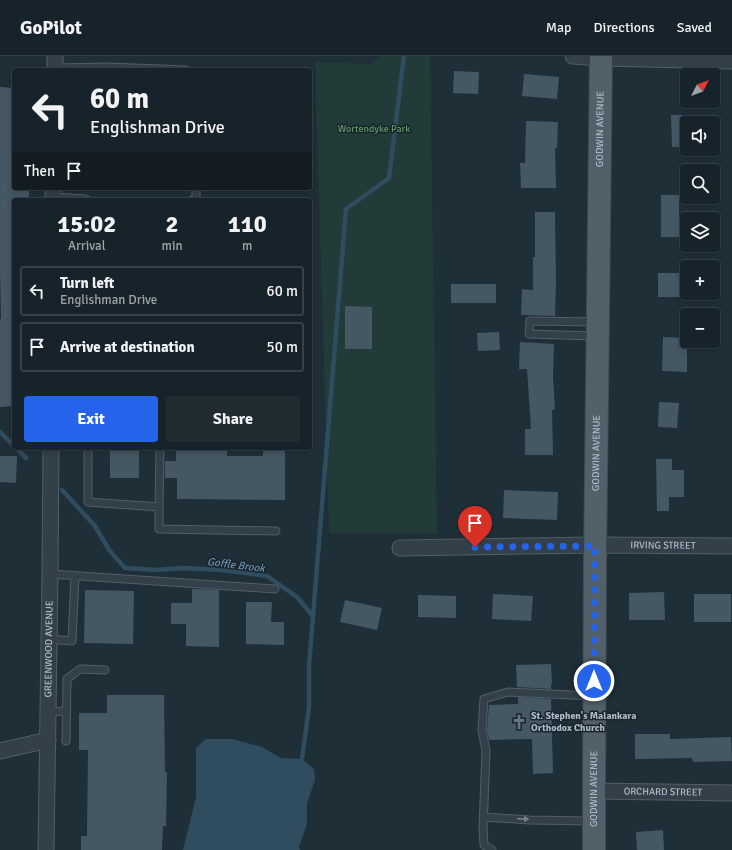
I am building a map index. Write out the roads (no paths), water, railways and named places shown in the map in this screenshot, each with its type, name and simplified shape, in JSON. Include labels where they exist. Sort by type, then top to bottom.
[{"type":"main road","name":"GODWIN AVENUE","points":[[594,850],[595,546],[601,57]]},
{"type":"street","points":[[573,56],[732,61]]},
{"type":"street","name":"GREENWOOD AVENUE","points":[[46,850],[51,450]]},
{"type":"street","name":"IRVING STREET","points":[[400,548],[732,546]]},
{"type":"street","points":[[0,751],[48,740]]},
{"type":"street","name":"ORCHARD STREET","points":[[594,791],[732,793]]},
{"type":"lane","points":[[55,65],[133,68]]},
{"type":"lane","points":[[53,195],[77,198]]},
{"type":"lane","points":[[530,321],[598,329],[529,334],[530,321]]},
{"type":"lane","points":[[88,450],[88,502],[159,507]]},
{"type":"lane","points":[[160,450],[159,529],[276,531]]},
{"type":"lane","points":[[50,574],[275,589]]},
{"type":"lane","points":[[49,639],[72,641],[75,576]]},
{"type":"lane","points":[[66,741],[67,679],[80,669],[105,670]]},
{"type":"lane","points":[[492,850],[484,846],[486,751],[482,730],[484,700],[508,692],[594,696]]},
{"type":"lane","points":[[48,712],[67,712]]},
{"type":"lane","points":[[484,817],[530,820],[594,821]]},
{"type":"water","points":[[206,739],[232,739],[262,747],[281,758],[302,759],[314,769],[315,780],[307,803],[307,824],[299,847],[300,850],[183,850],[196,797],[196,748]]},
{"type":"waterway","points":[[313,616],[346,209],[389,178],[404,56]]},
{"type":"waterway","name":"Goffle Brook","points":[[0,432],[12,444]]},
{"type":"waterway","name":"Goffle Brook","points":[[18,450],[26,458]]},
{"type":"waterway","name":"Goffle Brook","points":[[62,490],[95,526],[109,550],[125,568],[156,570],[183,568],[222,570],[267,576],[297,597],[313,616],[309,665],[309,707],[300,764]]},
{"type":"place","name":"St. Stephen's Malankara Orthodox Church","points":[[519,722]]},
{"type":"park label","name":"Wortendyke Park","points":[[374,129]]}]
